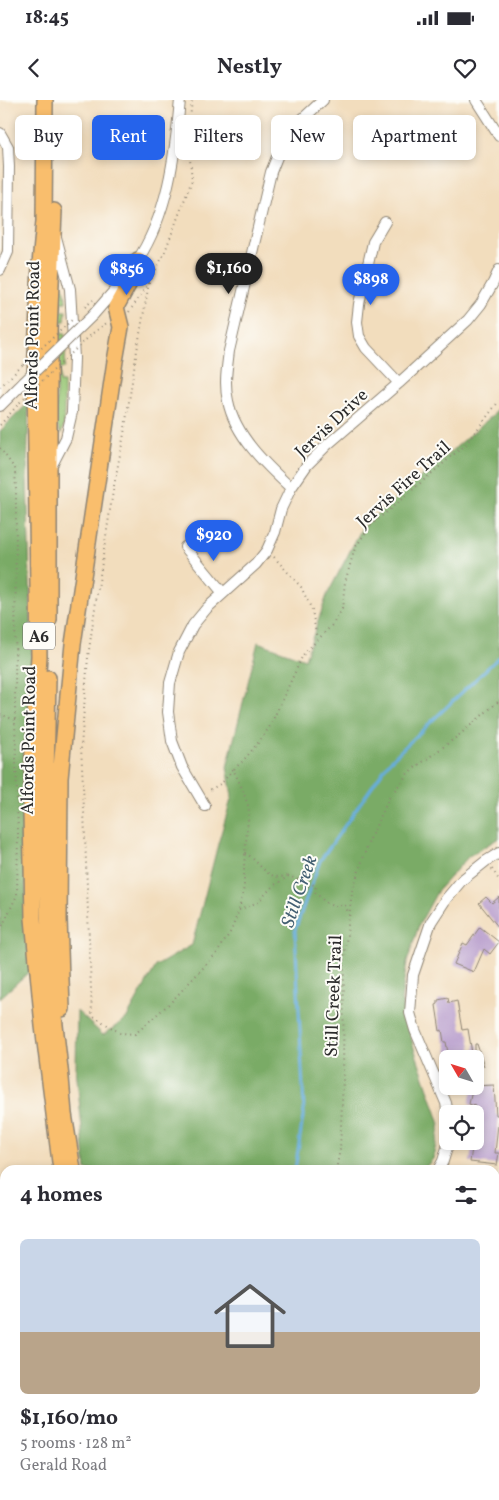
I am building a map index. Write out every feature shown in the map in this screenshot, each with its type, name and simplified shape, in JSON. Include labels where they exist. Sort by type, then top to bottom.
[{"type":"highway","name":"Alfords Point Road","points":[[46,100],[44,221],[40,264],[35,376],[40,656],[31,811],[34,928],[43,1026],[60,1165]]},
{"type":"highway","name":"Alfords Point Road","points":[[56,100],[54,226],[49,332],[50,582],[45,823],[51,990],[64,1114],[72,1165]]},
{"type":"highway","name":"A6","points":[[61,1078],[65,1054],[59,919],[60,778],[73,644],[115,361],[120,339],[121,324],[116,307],[138,260]]},
{"type":"street","points":[[0,406],[93,315],[127,277],[138,260],[153,229],[169,184],[180,100]]},
{"type":"street","points":[[476,100],[499,136]]},
{"type":"street","points":[[291,488],[254,450],[237,426],[228,402],[225,376],[229,351],[271,172],[281,147],[296,125],[316,102]]},
{"type":"street","points":[[0,133],[8,147],[9,167],[8,252],[0,270]]},
{"type":"street","points":[[385,222],[373,242],[359,304],[357,322],[359,336],[366,348],[399,383]]},
{"type":"street","points":[[49,470],[66,438],[72,412],[74,358],[70,289],[54,226]]},
{"type":"street","name":"Jervis Drive","points":[[205,806],[182,767],[172,741],[168,712],[170,683],[179,652],[193,625],[207,608],[256,564],[267,550],[275,532],[281,509],[291,488],[307,465],[326,445],[399,383],[468,320],[480,304],[499,270]]},
{"type":"street","points":[[185,547],[223,593]]},
{"type":"street","points":[[446,1105],[415,1030],[410,1013],[413,975],[431,922],[446,900],[462,880],[499,853]]},
{"type":"street","points":[[441,1165],[446,1150]]},
{"type":"path","points":[[126,316],[149,284],[170,241],[192,180],[188,139],[192,100]]},
{"type":"path","points":[[149,284],[134,362],[96,601],[88,657],[81,747],[92,1015],[120,1033],[135,1034],[170,1002],[217,953],[231,931],[239,910],[244,887],[249,808],[233,769]]},
{"type":"path","points":[[79,313],[93,300]]},
{"type":"path","points":[[0,387],[72,320]]},
{"type":"path","points":[[0,425],[24,398],[93,333],[106,322],[113,322]]},
{"type":"path","name":"Jervis Fire Trail","points":[[205,806],[208,792],[222,783],[262,738],[270,726],[303,655],[333,624],[342,609],[345,582],[355,548],[370,526],[466,444],[499,401]]},
{"type":"path","points":[[0,448],[15,469],[16,490],[15,720],[18,835],[17,895],[0,931]]},
{"type":"path","points":[[267,550],[293,576],[301,587],[312,610],[317,639]]},
{"type":"path","name":"Still Creek Trail","points":[[337,1165],[340,1150],[343,1079],[344,960],[352,891],[370,841],[389,798],[409,772],[458,736],[499,701]]},
{"type":"path","points":[[0,714],[15,720]]},
{"type":"path","points":[[245,853],[272,875],[279,877],[289,876],[298,880],[304,887],[312,884],[316,886],[315,892],[324,902],[335,906],[341,904],[350,915]]},
{"type":"path","points":[[486,861],[499,880]]},
{"type":"path","points":[[239,910],[258,902],[274,886],[289,876]]},
{"type":"green space","points":[[57,283],[62,285],[65,291],[66,302],[61,302],[61,311],[66,311],[65,321],[61,321],[61,334],[66,334],[65,368],[60,368],[60,382],[64,382],[64,425],[61,434],[56,423]]},
{"type":"green space","points":[[29,402],[27,477],[32,650],[28,763],[22,805],[30,971],[0,998],[0,431]]},
{"type":"green space","points":[[499,407],[499,838],[469,856],[438,890],[419,925],[407,962],[401,1000],[414,1048],[439,1121],[433,1159],[428,1165],[86,1165],[76,1068],[77,1011],[103,1035],[126,1019],[156,966],[192,945],[232,796],[227,767],[258,642],[305,659],[327,595],[363,526],[494,414]]},
{"type":"building","points":[[486,897],[492,903],[499,897],[499,928],[479,903]]},
{"type":"building","points":[[480,927],[499,942],[490,954],[484,949],[474,972],[454,964],[463,943],[467,945]]},
{"type":"building","points":[[448,998],[449,1003],[457,1001],[462,1030],[468,1029],[472,1050],[447,1050],[442,1030],[440,1031],[436,1005],[438,1000]]},
{"type":"building","points":[[475,1044],[477,1044],[479,1050],[475,1050]]},
{"type":"building","points":[[484,1085],[494,1085],[496,1115],[499,1115],[495,1153],[499,1153],[497,1165],[470,1162],[472,1150],[484,1150],[484,1105],[469,1104],[471,1095],[484,1095]]},
{"type":"waterway","name":"Still Creek","points":[[296,1165],[304,1110],[295,930],[320,861],[389,762],[499,657]]}]
